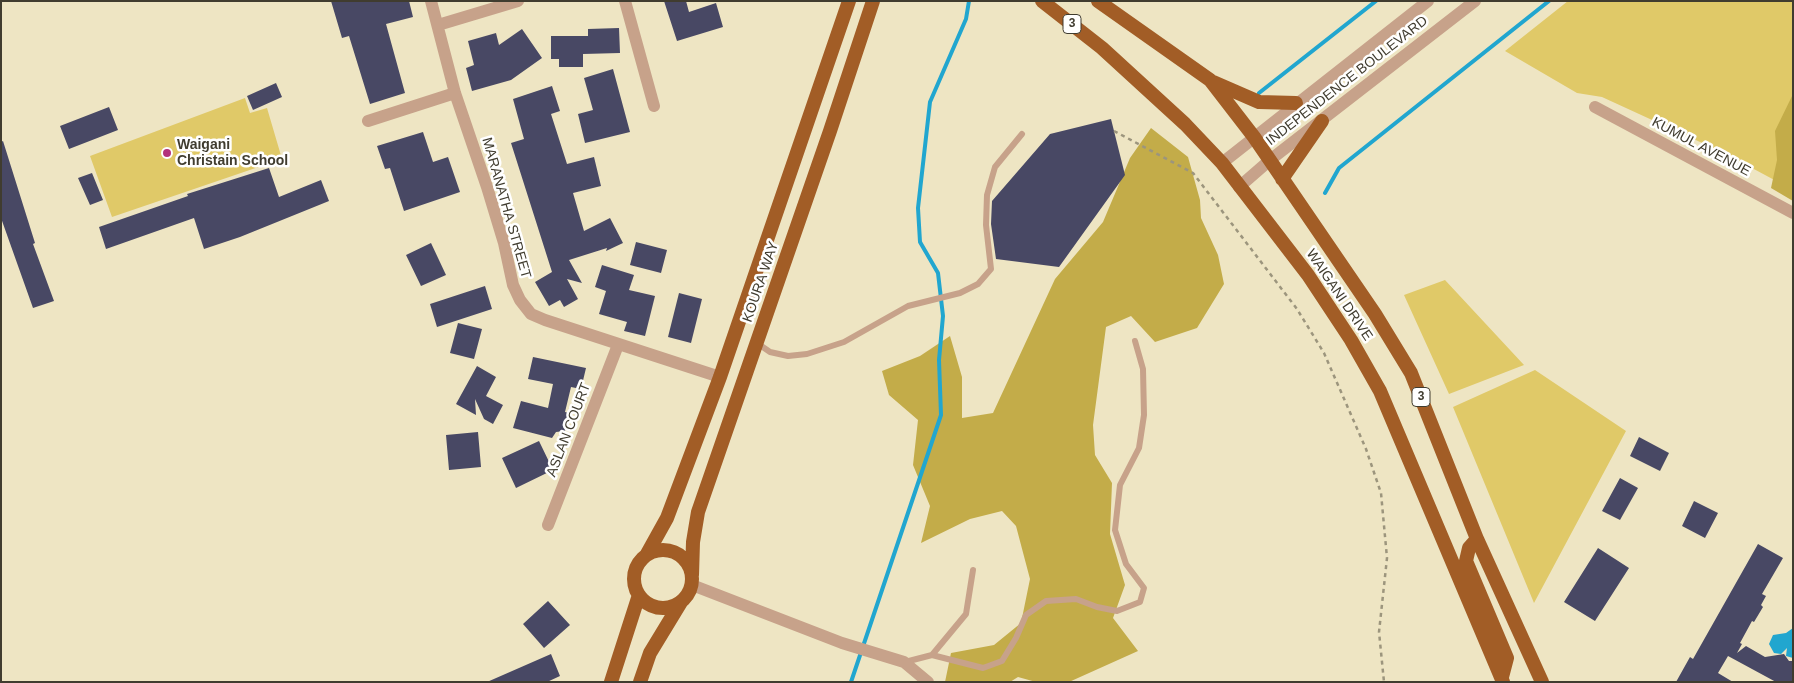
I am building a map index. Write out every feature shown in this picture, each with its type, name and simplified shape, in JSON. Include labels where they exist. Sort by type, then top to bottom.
[{"type":"highway","name":"KOURA WAY","points":[[648,554],[667,518],[720,377],[848,1]]},
{"type":"highway","name":"KOURA WAY","points":[[692,580],[693,542],[698,512],[873,1]]},
{"type":"highway","name":"WAIGANI DRIVE","points":[[1042,1],[1090,37],[1142,82],[1222,163],[1308,275],[1351,340],[1380,391],[1503,680]]},
{"type":"highway","name":"WAIGANI DRIVE","points":[[1098,1],[1210,80],[1254,137],[1376,314],[1411,373],[1477,539],[1542,682]]},
{"type":"highway","points":[[1210,80],[1259,102],[1296,103]]},
{"type":"highway","points":[[1282,179],[1322,122]]},
{"type":"highway","points":[[1477,539],[1469,548],[1466,561],[1507,658],[1503,680]]},
{"type":"highway","points":[[640,682],[650,653],[681,602],[692,580],[689,566],[675,552],[666,550],[648,554],[640,560],[634,578],[639,595],[645,602],[663,608],[681,602]]},
{"type":"highway","points":[[611,682],[639,595]]},
{"type":"street","name":"MARANATHA STREET","points":[[431,1],[455,93],[487,187],[509,261],[513,285],[520,300],[531,314],[618,345],[720,377]]},
{"type":"street","points":[[438,25],[518,1]]},
{"type":"street","points":[[625,1],[654,106]]},
{"type":"street","name":"INDEPENDENCE BOULEVARD","points":[[1222,163],[1428,1]]},
{"type":"street","name":"INDEPENDENCE BOULEVARD","points":[[1239,187],[1270,160],[1322,122],[1476,1]]},
{"type":"street","points":[[368,121],[455,93]]},
{"type":"street","name":"KUMUL AVENUE","points":[[1594,107],[1793,213]]},
{"type":"street","name":"ASLAN COURT","points":[[548,525],[618,345]]},
{"type":"street","points":[[692,580],[842,644],[904,662],[928,682]]},
{"type":"lane","points":[[756,343],[770,352],[788,356],[807,354],[844,342],[908,306],[970,290],[978,284],[991,269],[986,225],[987,195],[995,167],[1022,134]]},
{"type":"lane","points":[[904,662],[932,655],[983,668],[1002,661],[1016,638],[1026,614],[1046,601],[1076,600],[1097,608],[1117,611],[1140,602],[1144,588],[1126,564],[1115,530],[1120,485],[1139,448],[1144,415],[1143,369],[1135,341]]},
{"type":"lane","points":[[932,655],[966,614],[973,570]]},
{"type":"path","points":[[1114,131],[1193,173],[1218,209],[1297,309],[1324,352],[1366,449],[1381,493],[1387,558],[1379,632],[1384,682]]},
{"type":"shaded area","points":[[1568,1],[1793,1],[1793,190],[1724,153],[1602,97],[1577,93],[1505,51]]},
{"type":"shaded area","points":[[1793,94],[1793,201],[1771,188],[1777,160],[1775,131]]},
{"type":"shaded area","points":[[245,98],[250,113],[267,108],[282,159],[112,217],[90,156]]},
{"type":"shaded area","points":[[1151,128],[1188,157],[1200,200],[1201,218],[1218,255],[1224,284],[1197,328],[1155,342],[1131,316],[1106,327],[1093,425],[1095,455],[1112,483],[1110,534],[1125,585],[1113,618],[1138,651],[1069,682],[1036,682],[1018,677],[1010,682],[945,682],[951,653],[994,645],[1021,623],[1030,579],[1016,526],[1002,511],[970,519],[921,543],[930,506],[913,465],[918,420],[889,395],[882,371],[920,356],[950,336],[962,377],[962,418],[993,413],[1055,279],[1103,222],[1130,158]]},
{"type":"shaded area","points":[[1445,280],[1524,365],[1449,394],[1404,295]]},
{"type":"shaded area","points":[[1535,370],[1626,431],[1534,603],[1453,407]]},
{"type":"water","points":[[1793,628],[1793,658],[1786,656],[1787,648],[1781,654],[1774,653],[1769,644],[1773,635],[1786,633]]},
{"type":"building","points":[[331,1],[409,1],[413,17],[386,24],[405,93],[370,104],[349,36],[342,38]]},
{"type":"building","points":[[664,1],[686,1],[689,12],[716,3],[723,27],[677,41]]},
{"type":"building","points":[[619,28],[620,53],[583,54],[583,67],[559,67],[559,59],[551,59],[551,36],[588,36],[588,29]]},
{"type":"building","points":[[522,29],[542,58],[511,80],[472,91],[466,68],[474,65],[468,41],[496,33],[499,45]]},
{"type":"building","points":[[613,69],[630,132],[585,143],[578,114],[593,110],[584,78]]},
{"type":"building","points":[[276,83],[282,97],[253,110],[247,96]]},
{"type":"building","points":[[552,86],[560,111],[551,114],[567,164],[594,157],[601,186],[573,193],[584,231],[610,218],[623,243],[606,251],[607,248],[569,260],[582,283],[567,279],[578,299],[564,307],[560,300],[549,306],[535,282],[552,272],[511,143],[524,139],[513,99]]},
{"type":"building","points":[[109,107],[118,130],[69,149],[60,126]]},
{"type":"building","points":[[1111,119],[1125,175],[1059,267],[996,259],[991,224],[992,201],[1050,134]]},
{"type":"building","points":[[423,132],[433,162],[448,157],[460,192],[404,211],[390,168],[385,169],[377,146]]},
{"type":"building","points":[[3,141],[35,243],[33,244],[54,301],[33,308],[1,218],[1,142]]},
{"type":"building","points":[[269,168],[279,197],[321,180],[329,201],[240,237],[204,249],[194,218],[106,249],[99,227],[188,196],[187,194]]},
{"type":"building","points":[[92,173],[103,200],[90,205],[78,178]]},
{"type":"building","points":[[636,242],[667,250],[661,273],[630,265]]},
{"type":"building","points":[[431,243],[446,275],[421,286],[406,255]]},
{"type":"building","points":[[602,265],[634,275],[629,290],[655,296],[645,336],[624,331],[627,322],[599,314],[606,291],[595,287]]},
{"type":"building","points":[[485,286],[492,309],[437,327],[430,304]]},
{"type":"building","points":[[679,293],[702,299],[691,343],[668,337]]},
{"type":"building","points":[[458,323],[482,329],[474,359],[450,353]]},
{"type":"building","points":[[533,357],[586,368],[581,389],[571,387],[565,412],[570,413],[565,431],[556,432],[552,438],[513,428],[521,401],[548,408],[553,384],[528,379]]},
{"type":"building","points":[[477,366],[496,377],[486,396],[503,405],[493,424],[484,419],[475,399],[476,415],[456,404]]},
{"type":"building","points":[[478,432],[481,467],[449,470],[446,435]]},
{"type":"building","points":[[1639,437],[1669,453],[1660,471],[1630,456]]},
{"type":"building","points":[[539,441],[553,470],[516,488],[502,458]]},
{"type":"building","points":[[1620,478],[1638,488],[1620,520],[1602,511]]},
{"type":"building","points":[[1694,501],[1718,513],[1705,538],[1682,526]]},
{"type":"building","points":[[1758,544],[1783,558],[1762,594],[1766,596],[1761,605],[1763,607],[1754,622],[1752,621],[1740,643],[1742,644],[1737,653],[1746,646],[1765,657],[1784,654],[1789,661],[1793,661],[1793,682],[1776,682],[1728,656],[1718,673],[1733,682],[1676,682],[1690,657],[1693,659]]},
{"type":"building","points":[[1598,548],[1629,568],[1595,621],[1564,602]]},
{"type":"building","points":[[548,601],[570,625],[544,648],[523,624]]},
{"type":"building","points":[[551,654],[560,676],[547,682],[487,682]]},
{"type":"waterway","points":[[851,682],[941,415],[939,360],[943,316],[938,273],[920,242],[918,208],[930,102],[966,19],[969,1]]},
{"type":"waterway","points":[[1259,93],[1376,1]]},
{"type":"waterway","points":[[1325,193],[1339,168],[1549,1]]},
{"type":"place","name":"Waigani Christain School","points":[[167,153]]}]
